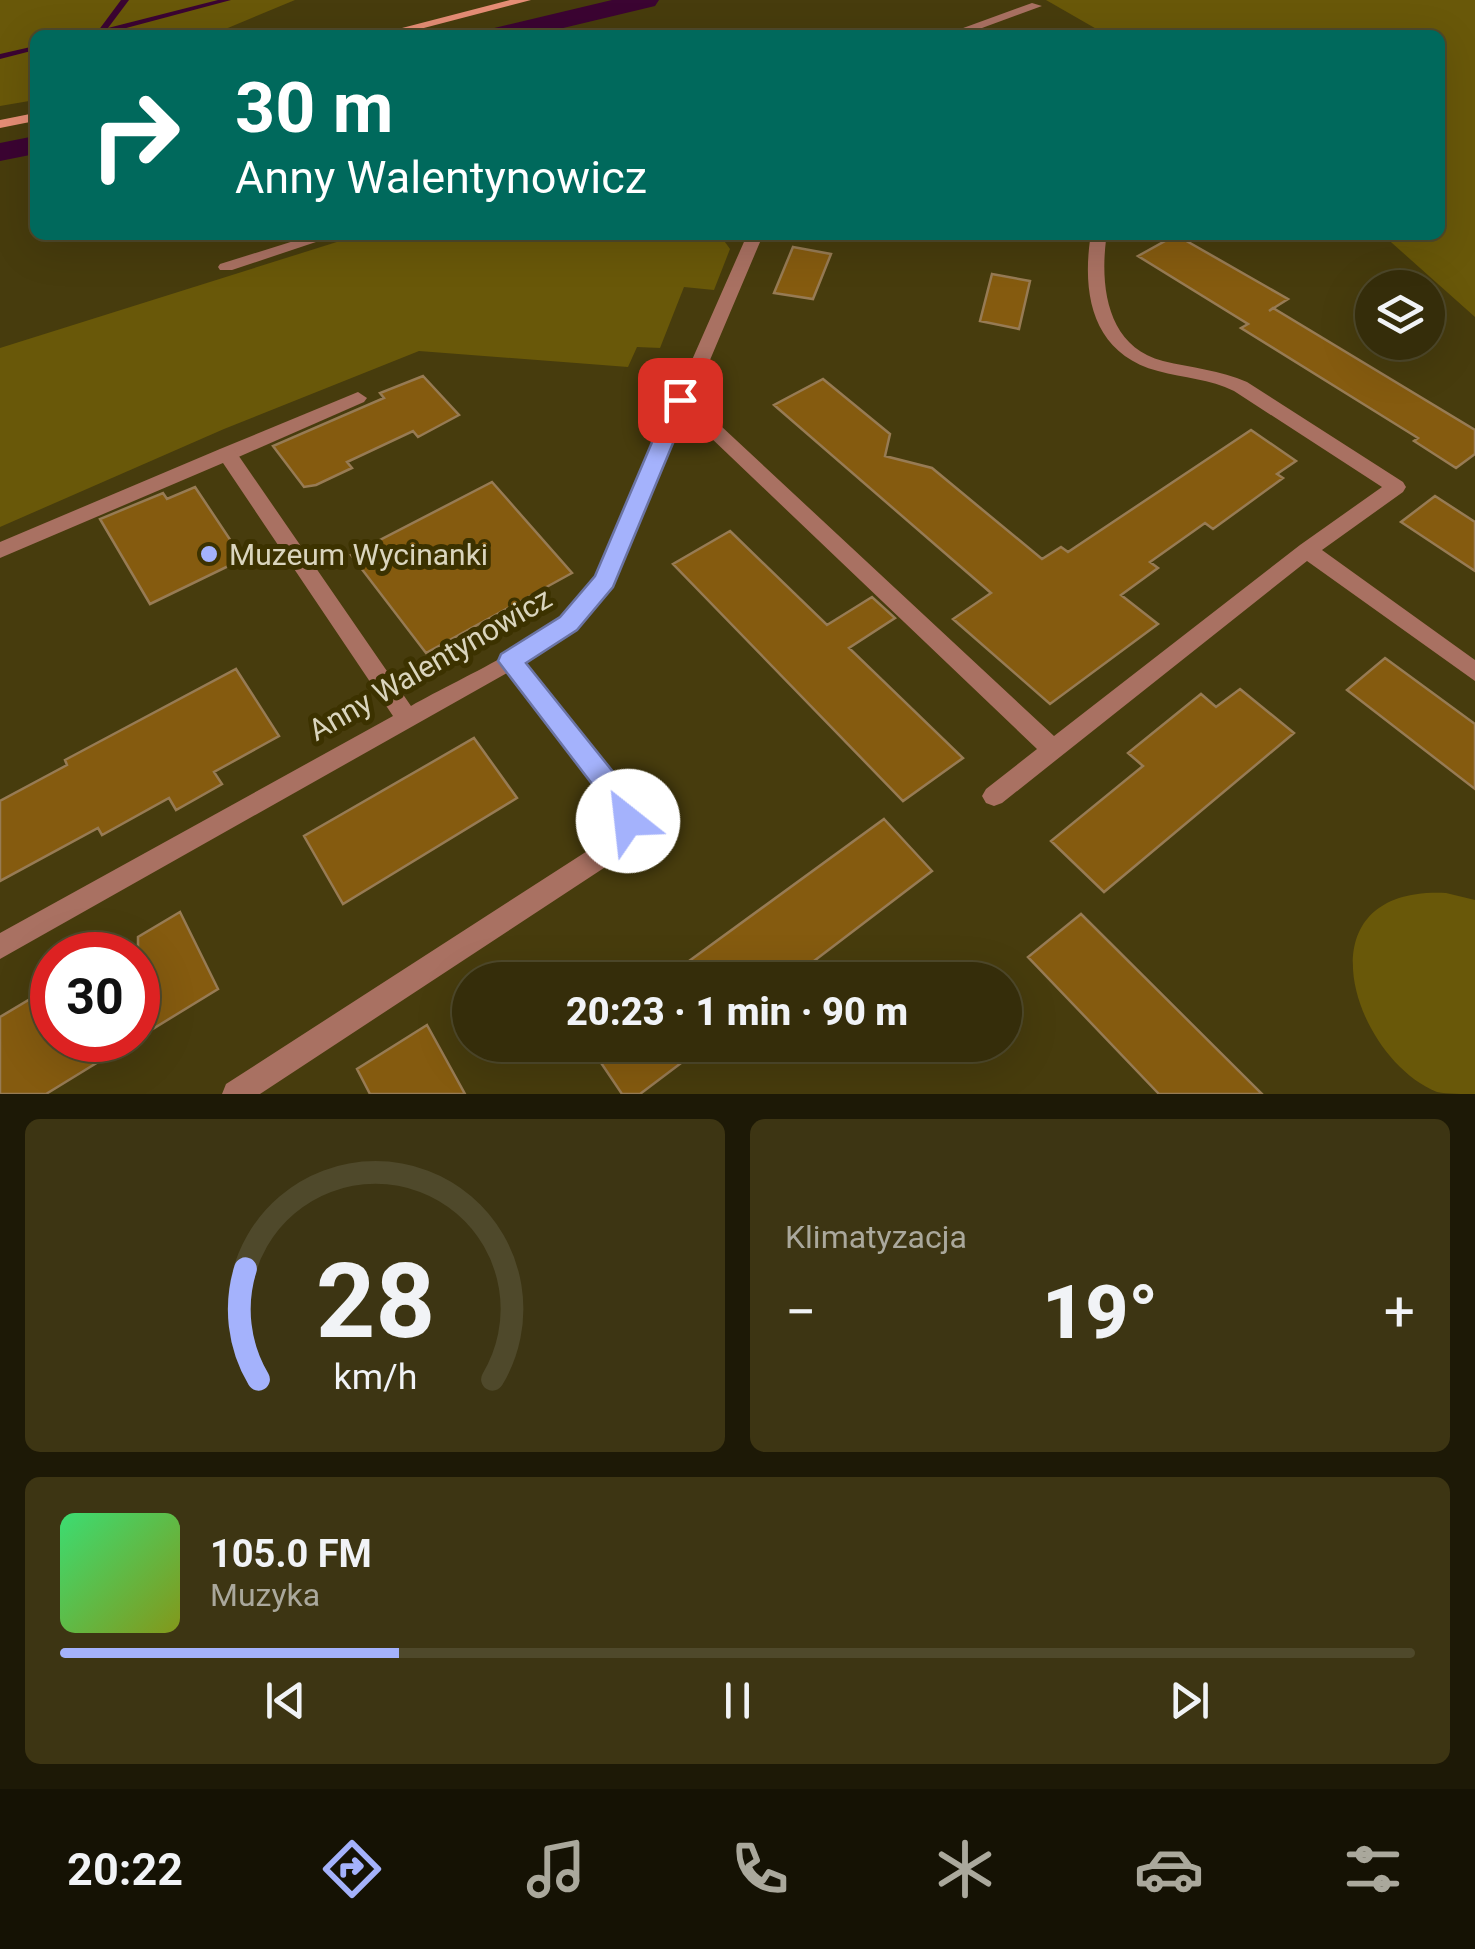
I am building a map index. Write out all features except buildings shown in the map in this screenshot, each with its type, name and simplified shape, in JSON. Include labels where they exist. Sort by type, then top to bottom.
[{"type":"street","points":[[401,30],[525,0]]},
{"type":"street","points":[[971,30],[1036,6]]},
{"type":"street","points":[[0,124],[30,119]]},
{"type":"street","points":[[226,267],[313,240]]},
{"type":"street","points":[[994,796],[1307,550],[1396,486],[1238,385],[1209,373],[1164,367],[1124,349],[1110,333],[1103,307],[1094,264],[1098,240]]},
{"type":"street","name":"Anny Walentynowicz","points":[[0,947],[510,661],[569,624],[605,581],[680,400],[752,244]]},
{"type":"street","points":[[0,550],[358,398]]},
{"type":"street","points":[[680,400],[1053,750]]},
{"type":"street","points":[[227,454],[406,718]]},
{"type":"street","points":[[1307,550],[1475,672]]},
{"type":"street","points":[[236,1094],[604,854],[618,840],[629,811],[510,661]]},
{"type":"shaded area","points":[[0,0],[295,0],[223,30],[30,30],[30,101],[0,106]]},
{"type":"shaded area","points":[[1046,0],[1475,0],[1475,317],[1445,290],[1445,270],[1422,270],[1389,240],[1445,240],[1445,30],[1098,30]]},
{"type":"shaded area","points":[[343,240],[724,240],[730,249],[714,290],[684,287],[660,348],[637,347],[628,367],[419,351],[224,429],[0,527],[0,348]]},
{"type":"shaded area","points":[[1446,893],[1475,900],[1475,1094],[1437,1092],[1407,1073],[1382,1046],[1363,1012],[1354,977],[1355,944],[1370,916],[1399,898]]},
{"type":"waterway","points":[[102,30],[125,0]]},
{"type":"waterway","points":[[110,30],[227,0]]},
{"type":"waterway","points":[[521,30],[646,0]]},
{"type":"waterway","points":[[0,57],[30,49]]},
{"type":"waterway","points":[[0,152],[30,146]]},
{"type":"place","name":"Muzeum Wycinanki","points":[[209,554]]},
{"type":"route","points":[[628,821],[629,811],[510,661],[569,624],[605,581],[680,400]]}]
